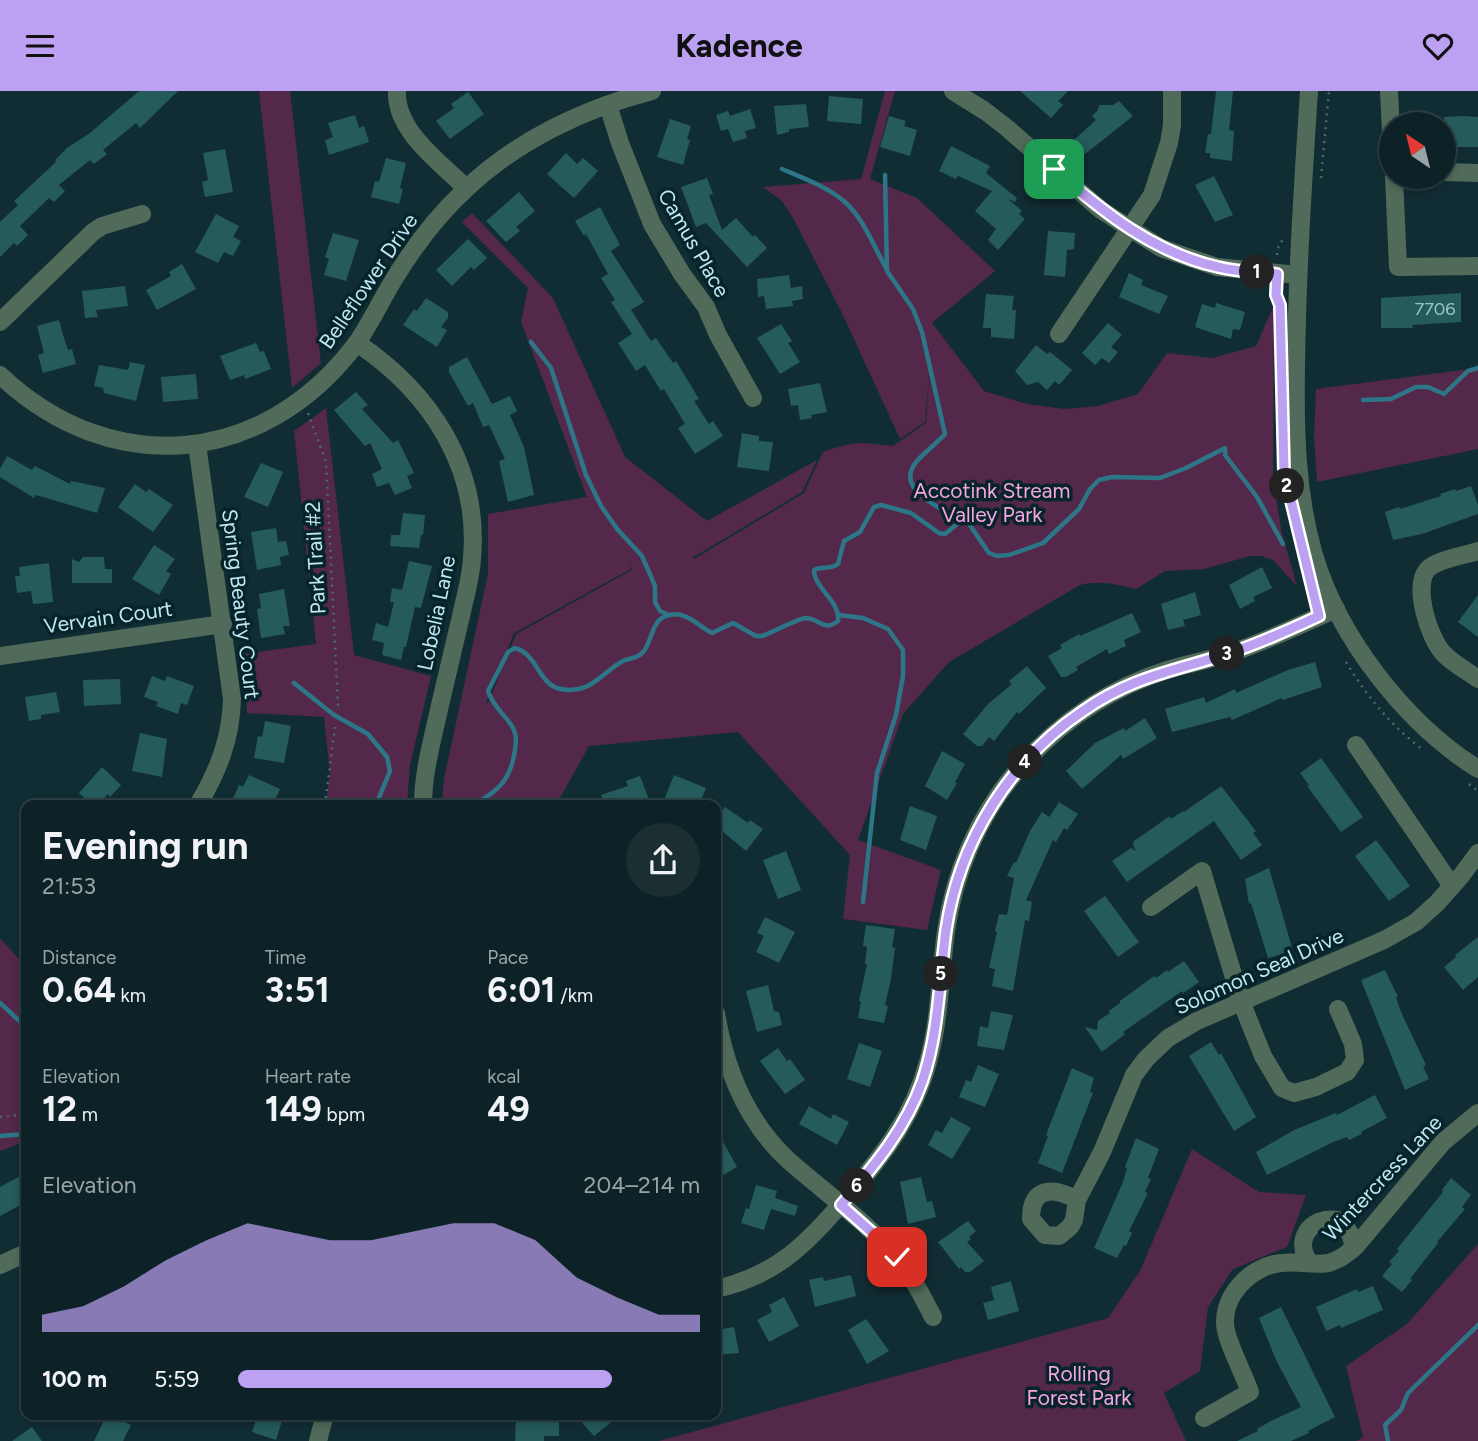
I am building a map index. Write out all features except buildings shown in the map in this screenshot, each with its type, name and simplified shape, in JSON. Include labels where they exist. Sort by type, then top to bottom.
[{"type":"street","points":[[397,91],[398,107],[403,119],[466,188]]},
{"type":"street","name":"Belleflower Drive","points":[[0,375],[30,401],[53,416],[95,435],[148,445],[197,444],[232,436],[262,425],[284,413],[315,390],[357,343],[418,244],[466,188],[524,145],[573,119],[652,91]]},
{"type":"street","points":[[953,91],[985,111],[1101,210],[1161,248],[1189,259],[1229,269],[1298,275]]},
{"type":"street","points":[[1059,334],[1152,195],[1172,125],[1172,91]]},
{"type":"street","points":[[1309,91],[1298,275],[1296,429],[1300,491],[1315,557],[1336,609],[1365,657],[1410,713],[1473,776]]},
{"type":"street","points":[[1389,91],[1390,112]]},
{"type":"street","name":"Camus Place","points":[[608,105],[652,224],[682,274],[706,307],[718,335],[754,398]]},
{"type":"street","points":[[1456,172],[1478,173]]},
{"type":"street","points":[[1395,189],[1398,267],[1478,266]]},
{"type":"street","points":[[0,322],[93,232],[102,226],[142,214]]},
{"type":"street","name":"Lobelia Lane","points":[[357,343],[386,364],[425,404],[441,426],[463,479],[470,509],[473,541],[470,574],[428,760],[424,800]]},
{"type":"street","name":"Spring Beauty Court","points":[[197,444],[232,699],[231,723],[222,758],[201,800]]},
{"type":"street","points":[[1478,551],[1434,564],[1426,571],[1422,582],[1422,598],[1434,641],[1443,654],[1478,679]]},
{"type":"street","points":[[721,1288],[744,1281],[772,1268],[811,1239],[889,1147],[907,1116],[921,1085],[934,1038],[954,893],[981,823],[1014,775],[1059,729],[1109,694],[1167,670],[1268,640],[1336,609]]},
{"type":"street","name":"Vervain Court","points":[[0,656],[223,624]]},
{"type":"street","points":[[1356,745],[1452,886]]},
{"type":"street","name":"Solomon Seal Drive","points":[[1077,1200],[1102,1152],[1134,1075],[1168,1038],[1197,1021],[1384,940],[1416,922],[1452,886],[1478,853]]},
{"type":"street","points":[[1151,907],[1202,871],[1241,1001],[1275,1079],[1282,1088],[1294,1093],[1316,1087],[1347,1072],[1355,1060],[1353,1044],[1338,1009]]},
{"type":"street","points":[[721,1045],[732,1076],[755,1120],[787,1159],[897,1257],[933,1317]]},
{"type":"street","name":"Wintercress Lane","points":[[1204,1418],[1251,1392],[1225,1329],[1228,1306],[1237,1286],[1265,1265],[1326,1265],[1341,1259],[1353,1249],[1443,1142],[1478,1113]]},
{"type":"street","points":[[1310,1263],[1303,1252],[1302,1242],[1311,1227],[1319,1221],[1337,1220],[1343,1224],[1351,1233],[1353,1249]]},
{"type":"street","points":[[0,1265],[21,1255]]},
{"type":"street","points":[[318,1441],[323,1420]]},
{"type":"path","points":[[1321,185],[1329,91]]},
{"type":"path","points":[[1280,305],[1276,295],[1277,250],[1284,237]]},
{"type":"path","name":"Park Trail #2","points":[[308,413],[326,462],[338,706]]},
{"type":"path","points":[[1344,659],[1363,690],[1410,740],[1430,754]]},
{"type":"path","points":[[327,800],[335,727]]},
{"type":"path","points":[[1473,776],[1478,791]]},
{"type":"path","points":[[0,1117],[21,1115]]},
{"type":"green space","points":[[259,91],[290,91],[321,363],[292,388]]},
{"type":"green space","name":"Accotink Stream Valley Park","points":[[885,91],[895,91],[870,179],[917,198],[995,271],[932,323],[984,391],[1027,404],[1065,409],[1098,406],[1138,394],[1167,353],[1212,358],[1256,346],[1274,305],[1273,480],[1282,534],[1297,586],[1273,560],[1261,556],[1250,556],[1204,569],[1165,571],[1136,589],[1101,583],[1080,585],[949,662],[903,714],[858,840],[941,870],[927,930],[843,919],[850,855],[738,732],[589,746],[559,800],[442,800],[444,779],[488,574],[488,514],[587,497],[521,322],[528,288],[462,222],[472,213],[553,298],[625,457],[707,521],[817,460],[802,492],[692,558],[694,559],[804,493],[823,452],[857,443],[893,446],[926,423],[930,364],[925,422],[900,439],[842,313],[793,218],[782,201],[763,187],[861,179]],"holes":[[[628,560],[632,570],[516,634],[486,703],[514,633],[631,569]]]},
{"type":"green space","points":[[1478,368],[1478,449],[1317,482],[1314,436],[1316,389]]},
{"type":"green space","points":[[326,408],[354,655],[431,676],[410,765],[407,800],[327,800],[330,773],[324,717],[247,713],[244,654],[316,644],[294,431]]},
{"type":"green space","points":[[0,938],[21,961],[21,1143],[0,1151]]},
{"type":"green space","name":"Rolling Forest Park","points":[[1192,1149],[1259,1192],[1306,1195],[1287,1247],[1233,1269],[1208,1307],[1200,1371],[1164,1393],[1186,1441],[659,1441],[1108,1318],[1140,1271]]},
{"type":"green space","points":[[1478,1244],[1478,1441],[1356,1441],[1363,1437],[1346,1366],[1407,1324]]},
{"type":"waterway","points":[[782,169],[823,187],[845,202],[863,225],[886,268]]},
{"type":"waterway","points":[[885,175],[887,271],[913,309],[922,332],[945,434],[917,461],[911,471],[911,481],[923,497],[961,521]]},
{"type":"waterway","points":[[531,342],[551,368],[586,475],[601,506],[642,556],[655,586],[655,602],[660,611],[669,615]]},
{"type":"waterway","points":[[1363,400],[1391,399],[1416,387],[1428,387],[1444,394],[1468,371],[1478,368]]},
{"type":"waterway","points":[[482,800],[502,783],[513,760],[516,736],[488,691],[508,652],[515,648],[523,651],[547,682],[561,689],[571,690],[588,686],[623,661],[640,655],[646,649],[658,621],[669,615],[687,617],[712,633],[733,623],[756,636],[806,618],[825,625],[833,624],[838,621],[836,608],[818,583],[814,570],[838,564],[844,541],[860,532],[874,507],[881,505],[911,513],[939,533],[945,534],[961,521],[967,521],[989,553],[997,556],[1009,555],[1043,543],[1079,509],[1090,489],[1099,480],[1112,477],[1160,478],[1225,448],[1225,455],[1257,497],[1283,544]]},
{"type":"waterway","points":[[839,615],[863,618],[888,629],[903,650],[903,676],[896,715],[877,773],[863,902]]},
{"type":"waterway","points":[[294,683],[334,715],[368,734],[387,757],[390,771],[378,800]]},
{"type":"waterway","points":[[0,1003],[21,1022]]},
{"type":"waterway","points":[[0,1136],[21,1134]]},
{"type":"waterway","points":[[1388,1441],[1385,1425],[1401,1410],[1408,1393],[1478,1325]]},
{"type":"route","points":[[897,1257],[841,1205],[889,1147],[921,1085],[934,1038],[954,893],[970,846],[996,799],[1036,750],[1083,710],[1109,694],[1167,670],[1268,640],[1319,616],[1284,472],[1277,274],[1217,267],[1161,248],[1101,210],[1054,169]]}]
